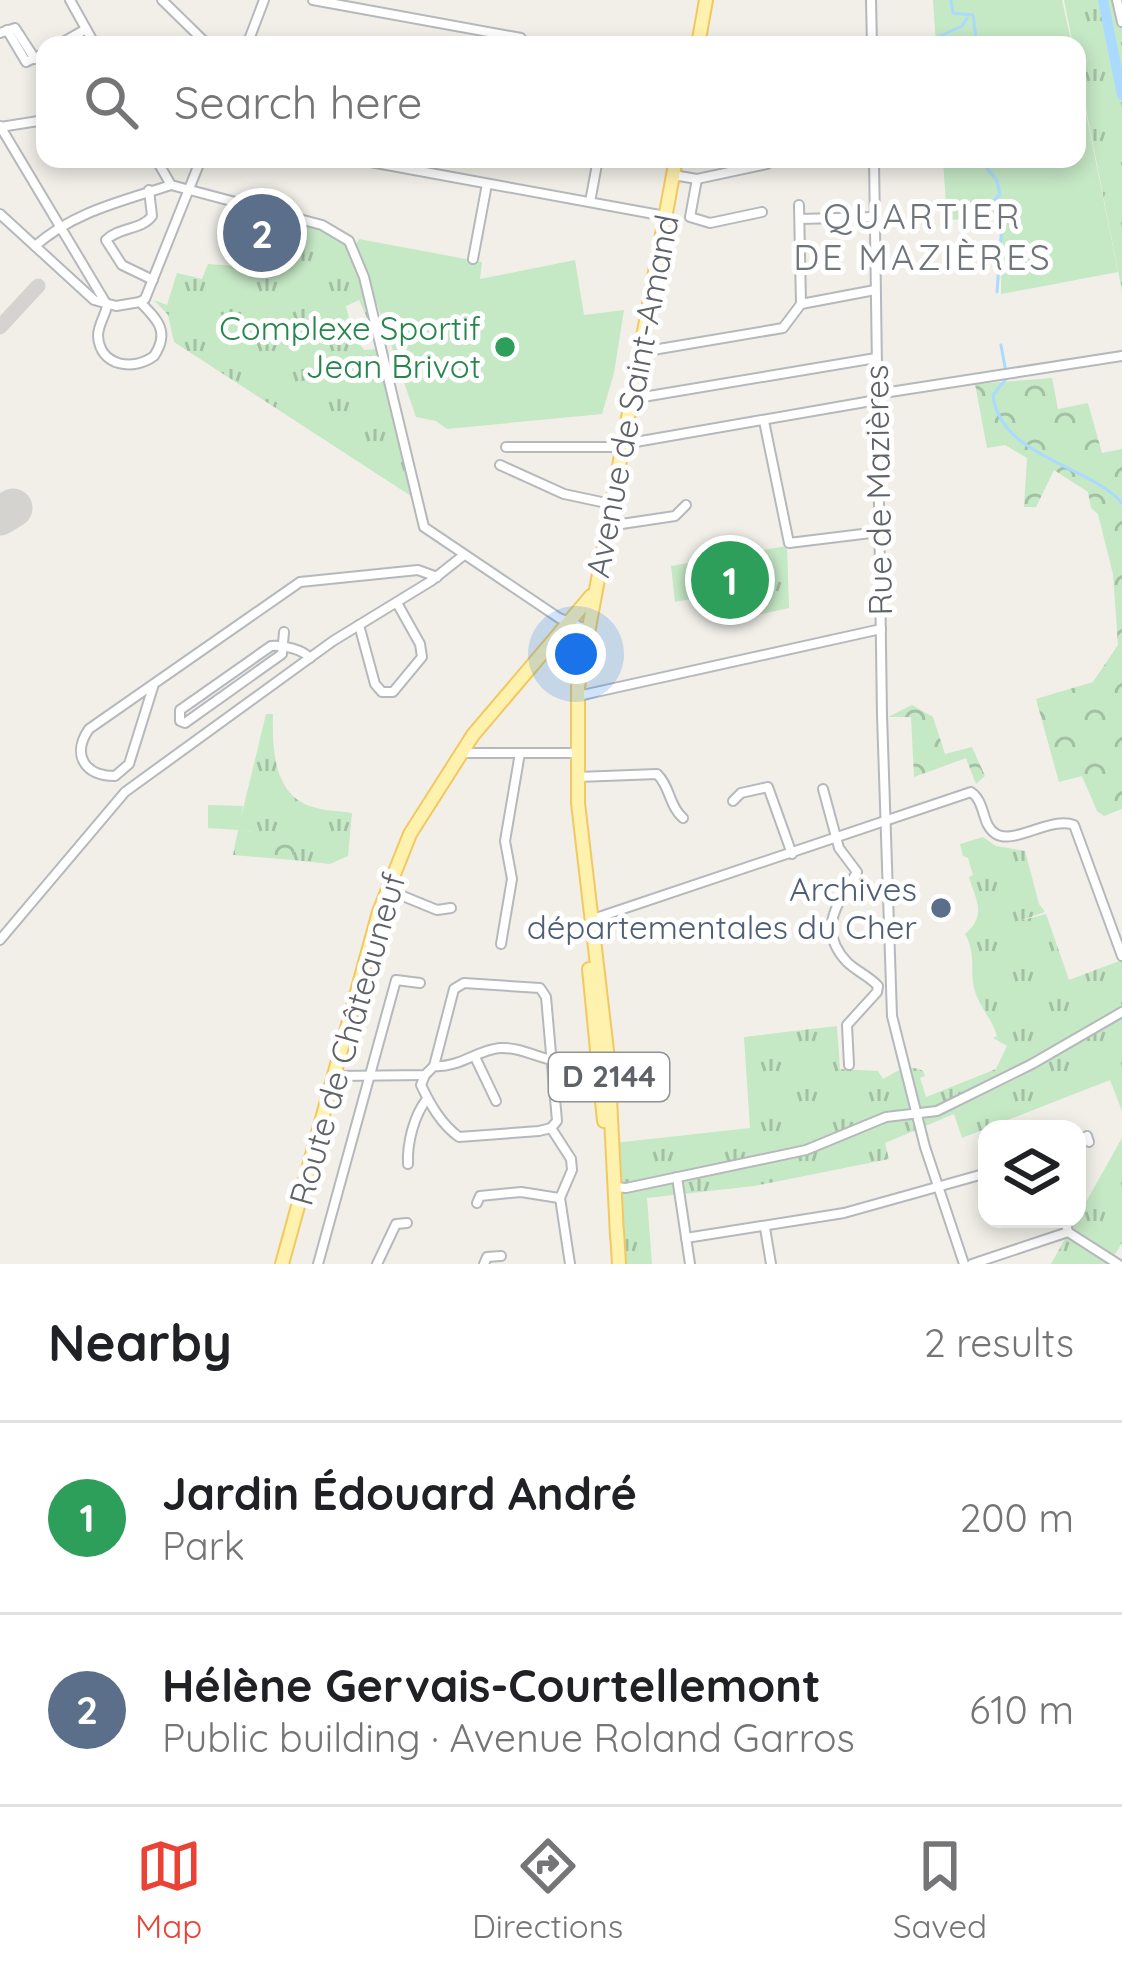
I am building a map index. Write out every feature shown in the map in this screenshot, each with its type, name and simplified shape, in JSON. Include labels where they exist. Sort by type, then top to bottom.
[{"type":"main road","points":[[700,36],[706,0]]},
{"type":"main road","name":"Avenue de Saint-Amand","points":[[619,1264],[603,1060],[587,949],[589,920],[577,777],[578,696],[586,629],[674,168]]},
{"type":"main road","name":"Route de Châteauneuf","points":[[282,1264],[386,890],[410,834],[460,753],[596,590]]},
{"type":"street","points":[[70,0],[90,36]]},
{"type":"street","points":[[162,0],[199,36]]},
{"type":"street","points":[[250,36],[264,0]]},
{"type":"street","points":[[313,0],[510,36]]},
{"type":"street","points":[[871,0],[872,36]]},
{"type":"street","points":[[1117,0],[1122,22]]},
{"type":"street","points":[[73,36],[86,28]]},
{"type":"street","points":[[3,32],[26,62],[36,58]]},
{"type":"street","points":[[36,121],[0,127],[67,224],[107,305],[98,335],[101,347],[108,358],[131,366],[154,356],[163,333],[159,321],[140,302]]},
{"type":"street","points":[[161,168],[171,185]]},
{"type":"street","points":[[140,302],[197,168]]},
{"type":"street","points":[[402,168],[665,216]]},
{"type":"street","points":[[590,202],[596,168]]},
{"type":"street","points":[[673,175],[697,179],[748,168]]},
{"type":"street","name":"Rue de Mazières","points":[[874,168],[890,987],[894,1033],[915,1114],[968,1264]]},
{"type":"street","points":[[697,179],[690,217],[710,223],[762,212]]},
{"type":"street","points":[[473,259],[487,184]]},
{"type":"street","points":[[35,246],[115,200],[171,185],[322,225],[349,242],[364,278],[422,522],[459,552],[567,622],[586,629]]},
{"type":"street","points":[[149,190],[152,216],[148,222],[124,228],[106,240],[122,265],[153,280]]},
{"type":"street","points":[[641,352],[783,328],[801,304],[799,205]]},
{"type":"street","points":[[0,214],[94,300],[107,305],[140,302]]},
{"type":"street","points":[[800,219],[875,217]]},
{"type":"street","points":[[801,304],[875,290]]},
{"type":"street","points":[[506,447],[622,446],[998,374],[1122,356]]},
{"type":"street","points":[[631,399],[876,358]]},
{"type":"street","points":[[764,421],[788,543],[879,532]]},
{"type":"street","points":[[500,465],[564,494],[611,505]]},
{"type":"street","points":[[608,526],[675,516],[686,505]]},
{"type":"street","points":[[0,940],[125,792],[310,658],[437,577],[459,552]]},
{"type":"street","points":[[154,684],[129,764],[115,776],[90,771],[80,748],[89,729],[300,582],[418,570],[437,577]]},
{"type":"street","points":[[359,625],[375,684],[382,692],[393,692],[422,657],[420,644],[397,603]]},
{"type":"street","points":[[578,696],[880,628]]},
{"type":"street","points":[[284,632],[283,647],[282,654],[180,722],[181,710],[271,646],[283,647],[305,652],[310,658]]},
{"type":"street","points":[[460,753],[577,754]]},
{"type":"street","points":[[501,944],[512,879],[505,841],[520,753]]},
{"type":"street","points":[[577,777],[657,774],[682,818]]},
{"type":"street","points":[[733,801],[741,793],[768,787],[792,854]]},
{"type":"street","points":[[824,789],[836,838],[857,872],[837,901],[834,939],[847,962],[878,988]]},
{"type":"street","points":[[589,920],[970,792],[981,800],[991,830],[1002,836],[1070,822],[1082,839],[1122,956]]},
{"type":"street","points":[[386,890],[437,910],[451,908]]},
{"type":"street","points":[[318,1264],[397,980],[420,983]]},
{"type":"street","points":[[464,983],[540,988],[546,997],[548,1059],[558,1105],[551,1129],[458,1137],[427,1099],[421,1085],[434,1066],[454,989],[464,983]]},
{"type":"street","points":[[849,1065],[848,1025],[878,988],[890,987]]},
{"type":"street","points":[[614,1184],[677,1177],[806,1150],[886,1117],[931,1112],[1122,1012]]},
{"type":"street","points":[[434,1066],[449,1067],[495,1048],[548,1059]]},
{"type":"street","points":[[475,1057],[496,1101]]},
{"type":"street","points":[[333,1076],[425,1075]]},
{"type":"street","points":[[408,1164],[407,1150],[427,1099]]},
{"type":"street","points":[[551,1129],[571,1159],[572,1170],[560,1198],[570,1264]]},
{"type":"street","points":[[1086,1136],[1089,1142]]},
{"type":"street","points":[[686,1238],[844,1214],[978,1176]]},
{"type":"street","points":[[677,1177],[690,1264]]},
{"type":"street","points":[[477,1203],[480,1196],[521,1192],[560,1198]]},
{"type":"street","points":[[377,1264],[396,1224],[406,1223]]},
{"type":"street","points":[[765,1228],[771,1264]]},
{"type":"street","points":[[1067,1228],[1118,1264]]},
{"type":"street","points":[[968,1264],[1068,1232]]},
{"type":"street","points":[[1022,1249],[1027,1264]]},
{"type":"street","points":[[484,1264],[487,1257],[501,1256]]},
{"type":"green space","points":[[933,0],[1062,0],[1070,36],[935,36]]},
{"type":"green space","points":[[1064,0],[1122,0],[1122,291],[1086,109],[1086,36],[1071,36]]},
{"type":"green space","points":[[1086,113],[1118,272],[1001,294],[1002,217],[947,220],[944,168],[1086,168]]},
{"type":"green space","points":[[276,217],[336,237],[353,256],[370,318],[359,300],[346,306],[353,336],[364,350],[377,349],[411,496],[174,342],[168,315],[154,300],[167,305],[177,273],[202,279],[208,264],[250,267],[256,243],[269,245]]},
{"type":"green space","name":"Complexe Sportif Jean Brivot","points":[[359,239],[482,262],[480,279],[575,260],[584,315],[624,310],[602,414],[447,429],[416,417],[356,244]]},
{"type":"green space","points":[[1052,378],[1058,409],[1088,403],[1102,453],[1122,449],[1122,809],[1104,816],[1097,811],[1082,776],[1059,782],[1036,699],[1093,682],[1118,645],[1113,574],[1098,514],[1091,508],[1088,492],[1054,470],[1036,507],[1024,507],[1027,458],[1005,445],[987,448],[975,384]]},
{"type":"green space","points":[[787,546],[789,608],[722,623],[712,595],[675,602],[671,566]]},
{"type":"green space","points":[[912,705],[933,717],[945,754],[972,747],[985,776],[976,784],[966,758],[914,777],[911,717],[888,717]]},
{"type":"green space","points":[[266,714],[273,714],[278,769],[290,792],[313,807],[352,813],[348,856],[330,864],[293,860],[295,838],[238,830]]},
{"type":"green space","points":[[208,805],[243,806],[239,830],[296,838],[293,860],[233,855],[238,830],[208,828]]},
{"type":"green space","points":[[983,837],[996,846],[1025,851],[1045,912],[1019,921],[1046,914],[1069,980],[1122,960],[1122,1111],[1110,1080],[1008,1120],[978,1120],[978,1132],[962,1138],[954,1114],[885,1143],[889,1159],[754,1186],[647,1198],[652,1264],[619,1264],[614,1143],[750,1128],[744,1037],[837,1026],[840,1069],[878,1071],[883,1079],[903,1069],[918,1069],[925,1076],[920,1078],[926,1097],[996,1069],[1007,1046],[993,1038],[997,1036],[973,983],[965,934],[976,920],[978,906],[969,877],[973,875],[960,844]]},
{"type":"green space","points":[[1122,1138],[1122,1243],[1109,1264],[1051,1264],[1071,1228],[1086,1228],[1086,1202]]},
{"type":"waterway","points":[[951,0],[953,13],[973,15],[976,36]]},
{"type":"waterway","points":[[1103,0],[1122,95]]},
{"type":"waterway","points":[[940,36],[962,26],[967,18]]},
{"type":"waterway","points":[[987,168],[1000,194],[992,203],[1002,223],[997,292]]},
{"type":"waterway","points":[[1001,345],[1005,367]]},
{"type":"waterway","points":[[1006,379],[993,395],[1011,433],[1122,503]]},
{"type":"taxiway","points":[[0,327],[38,286]]},
{"type":"runway","points":[[0,516],[13,508]]},
{"type":"place","name":"Hélène Gervais-Courtellemont","points":[[262,233]]},
{"type":"place","name":"Complexe Sportif Jean Brivot","points":[[505,347]]},
{"type":"place","name":"Jardin Édouard André","points":[[730,580]]},
{"type":"place","name":"Archives départementales du Cher","points":[[941,908]]},
{"type":"district","name":"QUARTIER DE MAZIÈRES","points":[[923,236]]}]
